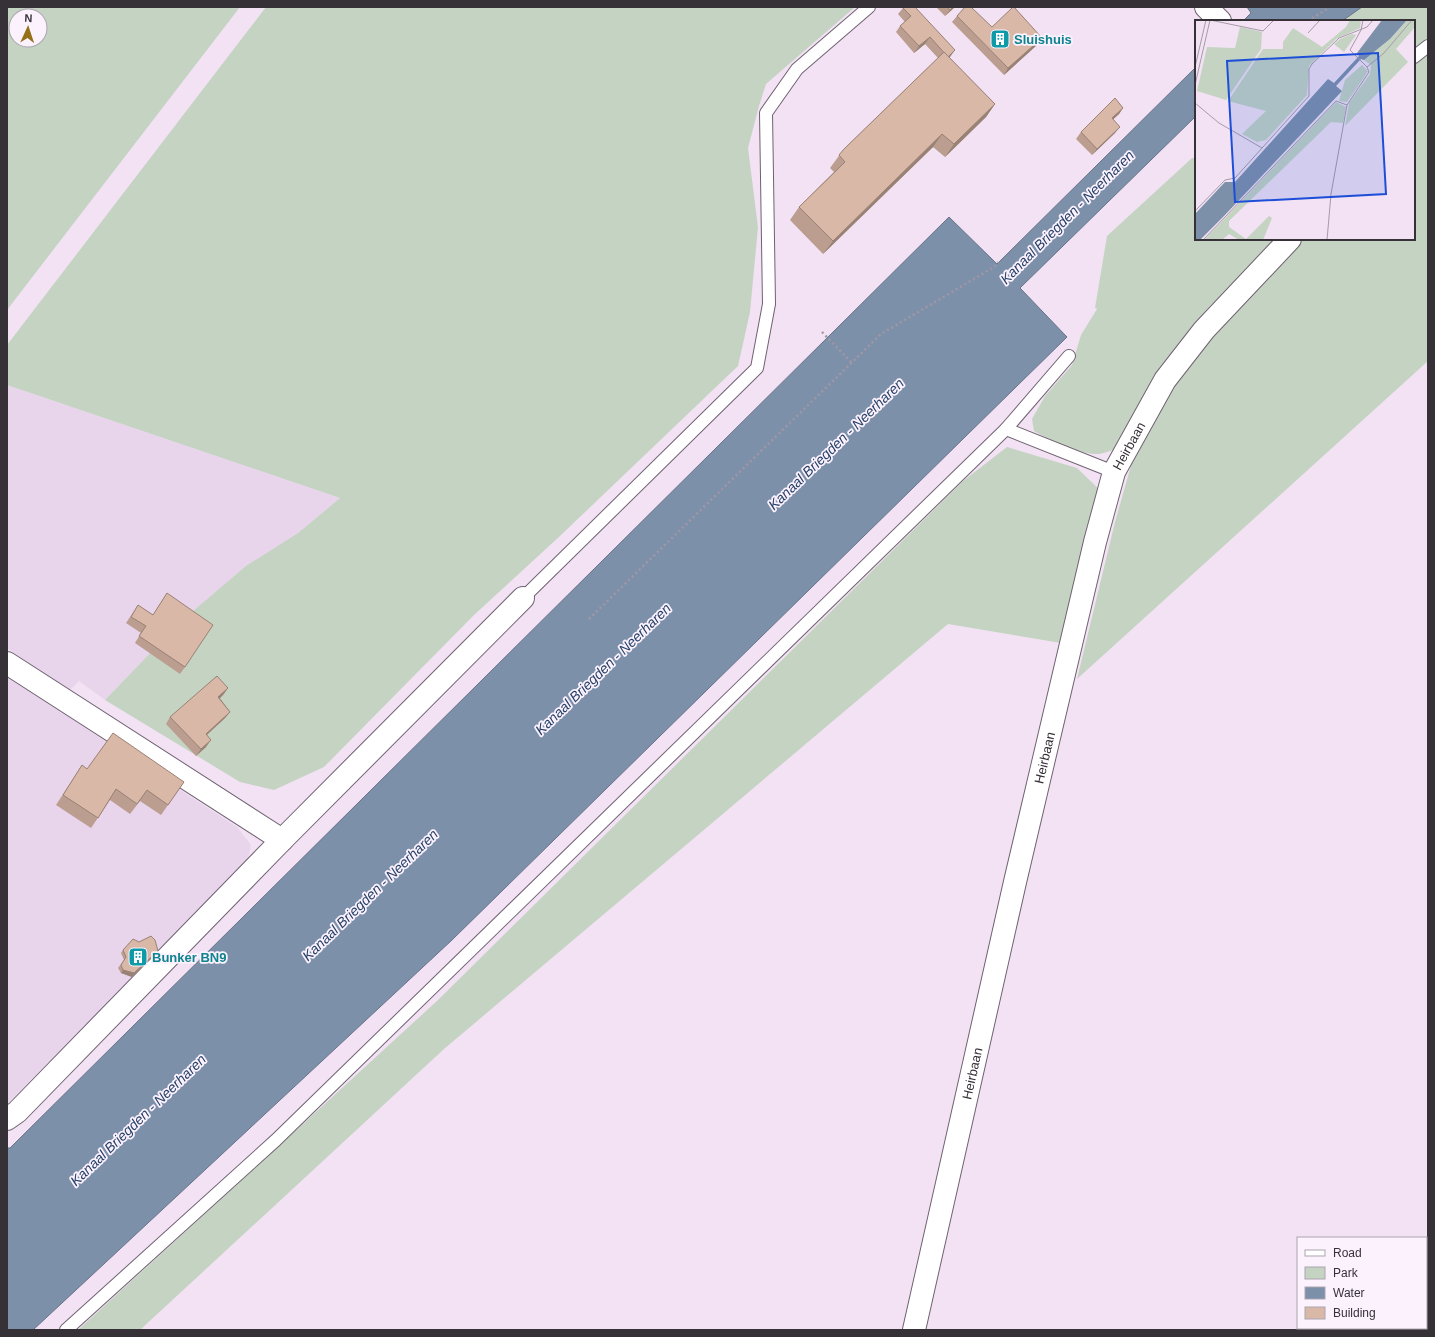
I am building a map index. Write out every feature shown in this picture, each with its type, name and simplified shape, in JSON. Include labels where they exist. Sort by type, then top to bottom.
[{"type":"street","points":[[1206,7],[1219,20]]},
{"type":"street","name":"Heirbaan","points":[[914,1330],[1012,897],[1095,542],[1114,472],[1165,380],[1204,330],[1289,240]]},
{"type":"street","points":[[7,1119],[17,1112],[282,840],[524,598]]},
{"type":"street","points":[[7,663],[282,840]]},
{"type":"lane","points":[[524,598],[757,368],[769,304],[766,113],[797,69],[869,7]]},
{"type":"lane","points":[[1415,56],[1428,46]]},
{"type":"lane","points":[[66,1330],[276,1140],[1006,429],[1069,356]]},
{"type":"lane","points":[[1006,429],[1114,472]]},
{"type":"path","points":[[1310,20],[1330,7]]},
{"type":"path","points":[[589,619],[881,334],[994,267],[998,262]]},
{"type":"path","points":[[822,332],[852,362]]},
{"type":"shaded area","points":[[7,385],[340,498],[298,533],[179,623],[105,700],[79,681],[69,691],[7,648]]},
{"type":"shaded area","points":[[7,677],[237,827],[251,845],[248,860],[7,1104]]},
{"type":"green space","points":[[7,7],[240,7],[7,310]]},
{"type":"green space","points":[[266,7],[855,7],[766,84],[748,148],[758,227],[750,312],[738,366],[560,536],[474,615],[324,767],[274,790],[240,782],[105,700],[179,623],[246,566],[298,533],[340,498],[7,385],[7,345]]},
{"type":"green space","points":[[1362,7],[1428,7],[1428,361],[1077,679],[1115,522],[1134,455],[1189,357],[1296,240],[1415,240],[1415,20],[1343,20]]},
{"type":"green space","points":[[1192,158],[1195,158],[1195,240],[1277,240],[1209,307],[1160,367],[1118,448],[1101,454],[1092,454],[1066,446],[1040,435],[1034,431],[1032,419],[1045,396],[1072,365],[1081,335],[1097,309],[1095,308],[1107,236]]},
{"type":"green space","points":[[1007,447],[1077,468],[1102,492],[1061,643],[948,624],[444,1049],[140,1330],[78,1330],[438,1000],[963,481]]},
{"type":"water","points":[[1247,7],[1362,7],[1343,20],[1244,20],[1251,13]]},
{"type":"water","name":"Kanaal Briegden - Neerharen","points":[[1195,68],[1195,117],[1020,288],[1067,337],[452,940],[33,1330],[7,1330],[7,1148],[10,1148],[949,217],[997,264]]},
{"type":"building","points":[[915,7],[955,50],[948,57],[930,37],[919,46],[900,26],[911,16],[903,8]]},
{"type":"building","name":"Sluishuis","points":[[965,7],[971,7],[992,27],[1014,7],[1042,38],[1008,68],[957,16]]},
{"type":"building","points":[[944,52],[995,104],[954,144],[942,134],[833,241],[799,207],[845,162],[839,155],[844,149]]},
{"type":"building","points":[[1115,98],[1123,108],[1112,118],[1120,127],[1097,149],[1081,132]]},
{"type":"building","points":[[167,593],[213,625],[185,667],[139,636],[146,626],[131,617],[138,605],[153,615]]},
{"type":"building","points":[[217,676],[228,688],[218,697],[230,712],[206,734],[211,740],[201,749],[170,717]]},
{"type":"building","points":[[113,733],[184,782],[168,805],[147,790],[137,804],[116,789],[98,818],[63,795],[82,765],[87,769]]},
{"type":"building","name":"Bunker BN9","points":[[151,936],[155,940],[158,951],[134,973],[123,970],[121,965],[126,957],[123,950],[133,939],[139,942]]},
{"type":"place","name":"Sluishuis","points":[[1000,39]]},
{"type":"place","name":"Bunker BN9","points":[[138,957]]}]
